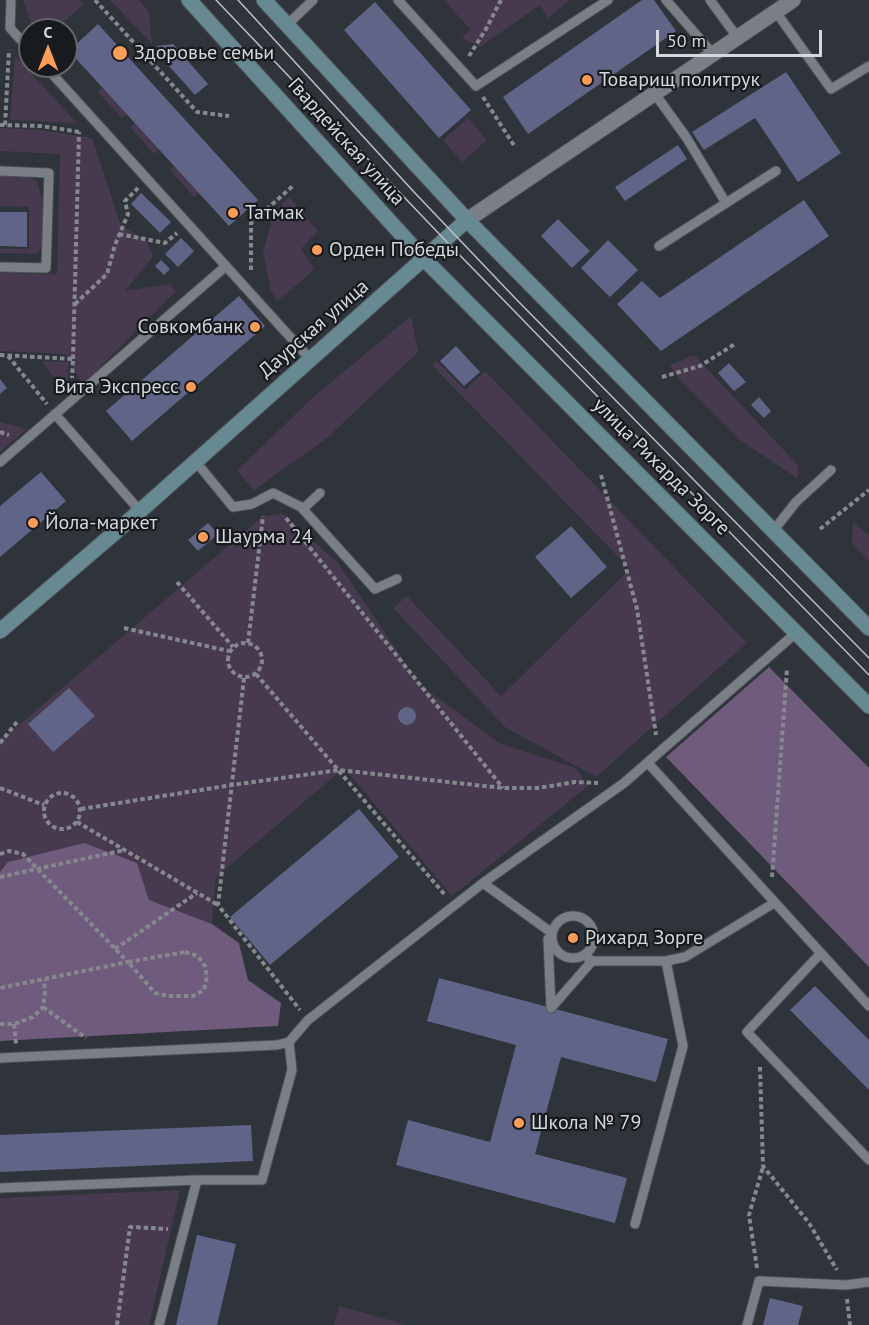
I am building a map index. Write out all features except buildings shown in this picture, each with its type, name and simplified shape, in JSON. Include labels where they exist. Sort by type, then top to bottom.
[{"type":"main road","name":"Гвардейская улица","points":[[189,0],[423,258]]},
{"type":"main road","name":"Гвардейская улица","points":[[264,0],[467,220]]},
{"type":"main road","name":"Даурская улица","points":[[0,632],[196,462],[467,220]]},
{"type":"main road","name":"улица Рихарда Зорге","points":[[467,220],[869,628]]},
{"type":"main road","name":"улица Рихарда Зорге","points":[[423,258],[869,706]]},
{"type":"street","name":"Даурская улица","points":[[467,220],[793,0]]},
{"type":"lane","points":[[11,0],[10,28],[18,37]]},
{"type":"lane","points":[[287,25],[313,0]]},
{"type":"lane","points":[[398,0],[476,86],[608,0]]},
{"type":"lane","points":[[666,0],[714,55]]},
{"type":"lane","points":[[710,0],[738,38]]},
{"type":"lane","points":[[776,12],[831,89],[869,66]]},
{"type":"lane","points":[[56,78],[310,360]]},
{"type":"lane","points":[[655,94],[686,137],[726,203]]},
{"type":"lane","points":[[0,171],[49,173],[46,268],[0,267]]},
{"type":"lane","points":[[659,246],[776,171]]},
{"type":"lane","points":[[0,462],[226,266]]},
{"type":"lane","points":[[55,414],[140,511]]},
{"type":"lane","points":[[196,462],[233,507],[252,504],[273,493],[303,509],[375,589],[397,579]]},
{"type":"lane","points":[[773,531],[796,502],[831,470]]},
{"type":"lane","points":[[303,509],[320,494]]},
{"type":"lane","points":[[0,1058],[289,1042],[308,1020],[483,883],[624,783],[797,632]]},
{"type":"lane","points":[[648,763],[869,1006]]},
{"type":"lane","points":[[483,883],[550,932],[554,947],[564,957],[578,958],[666,961],[686,957],[772,901]]},
{"type":"lane","points":[[578,916],[585,919],[593,930],[594,937],[588,958],[551,1008],[550,932],[564,917],[578,916]]},
{"type":"lane","points":[[820,954],[747,1032],[869,1160]]},
{"type":"lane","points":[[635,1224],[683,1046],[666,961]]},
{"type":"lane","points":[[0,1188],[197,1180],[262,1180],[292,1070],[289,1042]]},
{"type":"lane","points":[[159,1325],[197,1180]]},
{"type":"lane","points":[[747,1325],[759,1281],[846,1285],[869,1282]]},
{"type":"path","points":[[95,0],[197,112],[229,116]]},
{"type":"path","points":[[461,69],[501,0]]},
{"type":"path","points":[[10,28],[2,125],[40,126],[107,135]]},
{"type":"path","points":[[476,86],[515,147]]},
{"type":"path","points":[[72,399],[79,132]]},
{"type":"path","points":[[74,304],[107,274],[119,234],[128,214],[124,201],[147,179]]},
{"type":"path","points":[[250,292],[251,223],[294,185]]},
{"type":"path","points":[[119,234],[165,243],[188,224]]},
{"type":"path","points":[[662,377],[700,366],[735,344]]},
{"type":"path","points":[[0,356],[73,359]]},
{"type":"path","points":[[8,356],[55,414]]},
{"type":"path","points":[[601,475],[637,609],[658,754]]},
{"type":"path","points":[[820,529],[869,490]]},
{"type":"path","points":[[248,643],[265,504]]},
{"type":"path","points":[[286,518],[503,788]]},
{"type":"path","points":[[177,582],[233,647]]},
{"type":"path","points":[[124,628],[230,651]]},
{"type":"path","points":[[240,643],[248,643],[256,646],[263,660],[256,674],[244,678],[236,675],[230,669],[227,660],[233,647],[240,643]]},
{"type":"path","points":[[772,901],[787,669]]},
{"type":"path","points":[[256,674],[454,906]]},
{"type":"path","points":[[218,905],[244,678]]},
{"type":"path","points":[[0,743],[17,722]]},
{"type":"path","points":[[81,809],[339,770],[503,788],[538,788],[575,782],[624,783]]},
{"type":"path","points":[[0,788],[44,805]]},
{"type":"path","points":[[64,792],[76,798],[81,809],[77,822],[66,829],[54,828],[45,818],[44,805],[52,795],[64,792]]},
{"type":"path","points":[[77,822],[218,905],[308,1020]]},
{"type":"path","points":[[0,877],[126,850]]},
{"type":"path","points":[[0,854],[9,851],[23,854],[128,962],[155,993],[168,996],[193,996],[204,990],[207,977],[206,966],[198,956],[185,952],[170,953],[128,962],[44,980],[0,988]]},
{"type":"path","points":[[115,949],[197,893]]},
{"type":"path","points":[[0,1024],[14,1024],[33,1017],[43,1007],[44,980]]},
{"type":"path","points":[[43,1007],[106,1052]]},
{"type":"path","points":[[759,1044],[763,1166],[749,1215],[759,1281]]},
{"type":"path","points":[[763,1166],[809,1223],[846,1285],[850,1325]]},
{"type":"path","points":[[117,1325],[130,1227],[183,1230]]},
{"type":"shaded area","points":[[23,0],[80,0],[83,5],[68,18],[29,18]]},
{"type":"shaded area","points":[[110,0],[139,0],[149,12],[152,44]]},
{"type":"shaded area","points":[[444,0],[570,0],[548,18],[540,5],[480,47],[462,38],[470,29]]},
{"type":"shaded area","points":[[15,56],[18,59],[18,78],[35,78],[77,123],[10,120]]},
{"type":"shaded area","points":[[102,88],[127,114],[122,118],[98,92]]},
{"type":"shaded area","points":[[468,118],[487,140],[462,162],[443,140]]},
{"type":"shaded area","points":[[135,123],[159,149],[154,154],[130,127]]},
{"type":"shaded area","points":[[0,128],[41,130],[92,138],[121,226],[146,240],[153,256],[125,291],[169,284],[176,291],[82,385],[66,354],[0,351],[0,273],[57,274],[60,154],[0,151]]},
{"type":"shaded area","points":[[174,166],[199,193],[194,197],[170,170]]},
{"type":"shaded area","points":[[0,175],[25,176],[37,181],[42,199],[43,217],[42,247],[36,254],[0,253],[0,249],[29,249],[29,207],[0,206]]},
{"type":"shaded area","points":[[290,198],[318,231],[301,249],[314,268],[277,301],[271,291],[263,252],[272,220],[283,203]]},
{"type":"shaded area","points":[[411,316],[418,352],[327,438],[254,490],[237,471],[312,398]]},
{"type":"shaded area","points":[[694,355],[797,464],[799,473],[797,478],[740,440],[678,378],[670,365]]},
{"type":"shaded area","points":[[42,361],[69,362],[67,396]]},
{"type":"shaded area","points":[[437,361],[465,390],[485,371],[747,643],[596,777],[505,727],[393,608],[407,596],[501,696],[630,569],[432,365]]},
{"type":"shaded area","points":[[0,422],[27,429],[0,452]]},
{"type":"shaded area","points":[[283,514],[338,563],[420,685],[501,744],[576,768],[588,786],[452,896],[344,768],[216,877],[212,924],[149,900],[137,863],[0,872],[0,739],[263,516]]},
{"type":"shaded area","points":[[853,521],[869,536],[869,561],[852,544]]},
{"type":"shaded area","points":[[769,667],[869,768],[869,967],[666,757]]},
{"type":"shaded area","points":[[84,843],[137,863],[149,900],[212,924],[239,943],[248,980],[281,1003],[278,1026],[0,1041],[0,872],[8,862]]},
{"type":"shaded area","points":[[180,1190],[149,1325],[0,1325],[0,1198]]},
{"type":"shaded area","points":[[339,1306],[407,1325],[334,1325]]},
{"type":"tram line","points":[[216,0],[445,240],[869,675]]},
{"type":"tram line","points":[[238,0],[414,192],[515,298],[869,658]]},
{"type":"place","name":"Здоровье семьи","points":[[120,53]]},
{"type":"place","name":"Товарищ политрук","points":[[587,80]]},
{"type":"place","name":"Татмак","points":[[233,213]]},
{"type":"place","name":"Орден Победы","points":[[317,250]]},
{"type":"place","name":"Совкомбанк","points":[[255,327]]},
{"type":"place","name":"Вита Экспресс","points":[[191,387]]},
{"type":"place","name":"Йола-маркет","points":[[33,523]]},
{"type":"place","name":"Шаурма 24","points":[[203,537]]},
{"type":"place","name":"Рихард Зорге","points":[[573,938]]},
{"type":"place","name":"Школа № 79","points":[[519,1123]]}]
